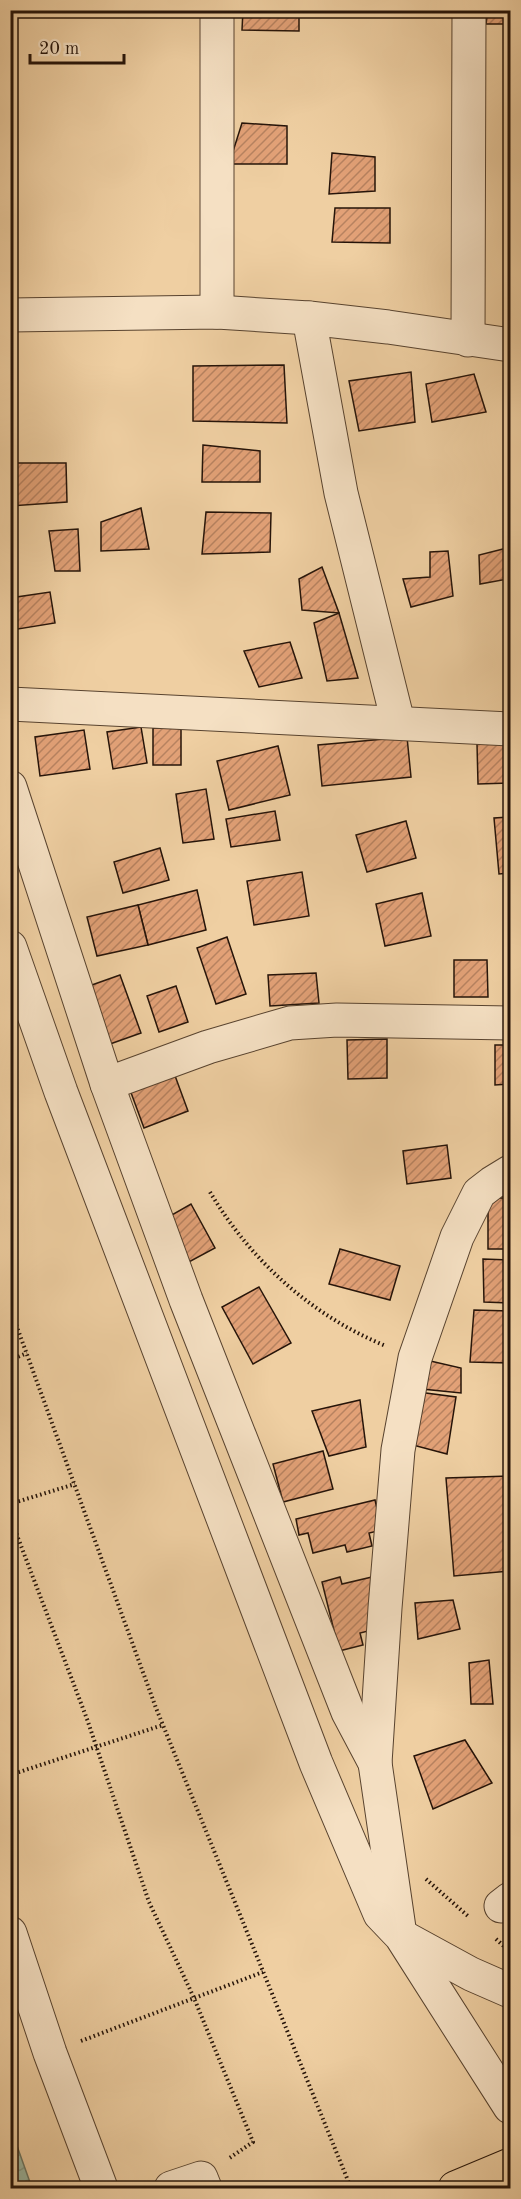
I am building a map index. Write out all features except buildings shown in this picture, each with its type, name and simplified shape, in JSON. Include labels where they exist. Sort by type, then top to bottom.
[{"type":"main road","points":[[467,2183],[510,2165]]},
{"type":"street","points":[[216,10],[217,312]]},
{"type":"street","points":[[468,340],[470,10]]},
{"type":"street","points":[[10,315],[217,312],[309,318],[510,345]]},
{"type":"street","points":[[309,318],[341,493],[398,722]]},
{"type":"street","points":[[10,704],[510,729]]},
{"type":"street","points":[[10,787],[107,1084],[186,1300],[348,1712],[375,1763]]},
{"type":"street","points":[[10,947],[60,1092],[316,1763],[380,1914],[401,1936],[510,2107]]},
{"type":"street","points":[[107,1084],[208,1047],[290,1023],[337,1020],[510,1023]]},
{"type":"street","points":[[401,1936],[375,1763],[395,1474],[414,1358],[453,1247],[470,1207],[479,1193],[510,1172]]},
{"type":"street","points":[[10,1933],[50,2053],[101,2188]]},
{"type":"street","points":[[401,1936],[471,1974],[510,1990]]},
{"type":"path","points":[[210,1192],[254,1251],[288,1287],[325,1314],[372,1341],[414,1358]]},
{"type":"path","points":[[10,1308],[163,1725],[351,2188]]},
{"type":"path","points":[[10,1360],[27,1353]]},
{"type":"path","points":[[10,1418],[15,1437],[10,1444]]},
{"type":"path","points":[[10,1504],[75,1484]]},
{"type":"path","points":[[10,1517],[97,1747],[149,1902],[194,1998],[253,2142],[192,2185]]},
{"type":"path","points":[[10,1775],[163,1725]]},
{"type":"path","points":[[425,1878],[469,1917]]},
{"type":"path","points":[[495,1938],[510,1952]]},
{"type":"path","points":[[50,2053],[262,1972]]},
{"type":"water","points":[[11,2129],[32,2188],[11,2188]]}]
